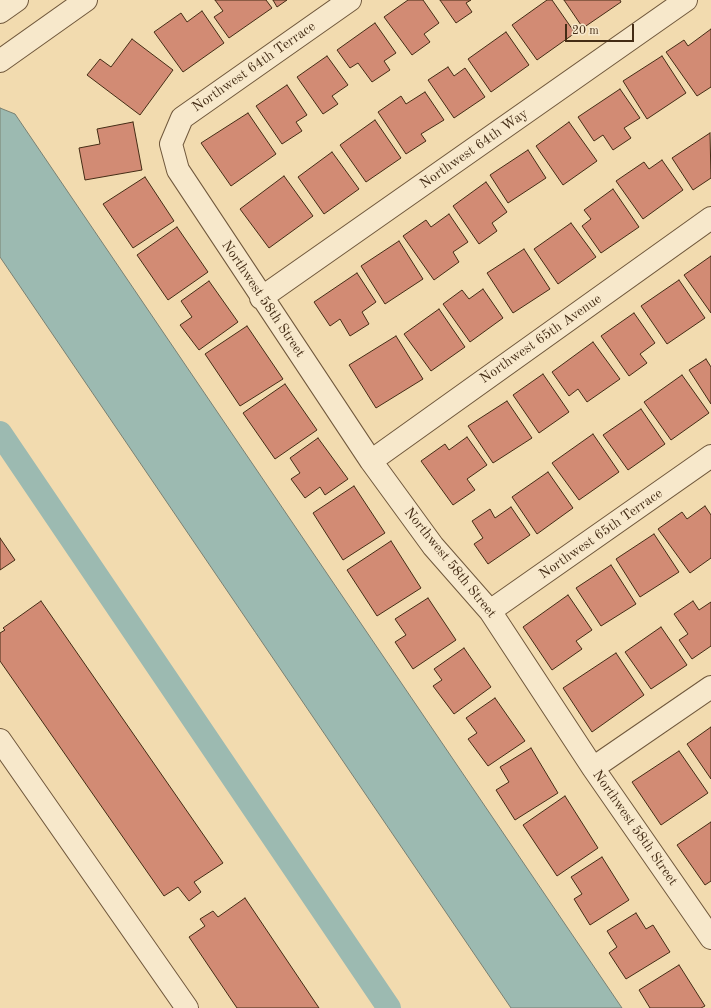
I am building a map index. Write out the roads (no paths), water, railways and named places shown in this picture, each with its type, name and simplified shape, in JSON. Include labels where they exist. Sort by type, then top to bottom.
[{"type":"street","points":[[0,12],[17,0]]},
{"type":"street","points":[[0,61],[86,0]]},
{"type":"street","name":"Northwest 64th Terrace","points":[[171,144],[182,118],[350,0]]},
{"type":"street","name":"Northwest 64th Way","points":[[261,298],[686,0]]},
{"type":"street","name":"Northwest 58th Street","points":[[171,144],[178,170],[261,298],[371,461],[433,546],[490,611],[594,768],[708,928]]},
{"type":"street","name":"Northwest 65th Avenue","points":[[371,461],[711,218]]},
{"type":"street","name":"Northwest 65th Terrace","points":[[490,611],[711,456]]},
{"type":"street","points":[[594,768],[711,687]]},
{"type":"street","points":[[0,740],[186,1008]]},
{"type":"water","points":[[0,108],[15,114],[622,1008],[511,1008],[0,257]]},
{"type":"waterway","points":[[0,433],[389,1008]]}]
